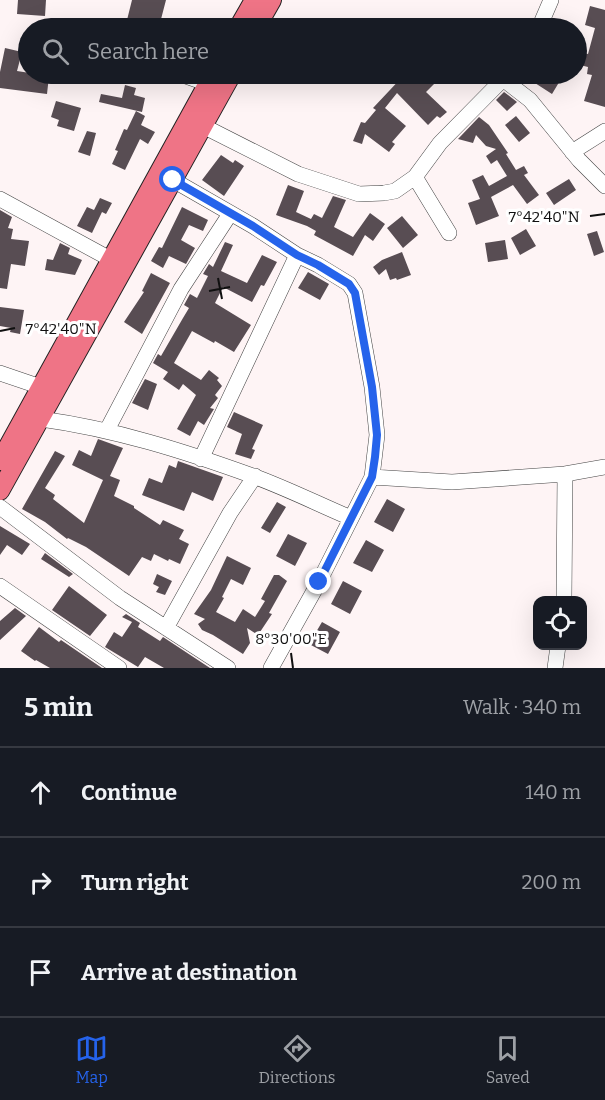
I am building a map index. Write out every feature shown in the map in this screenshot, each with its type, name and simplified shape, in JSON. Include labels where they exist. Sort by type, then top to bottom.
[{"type":"main road","points":[[244,18],[254,0]]},
{"type":"main road","points":[[262,18],[272,0]]},
{"type":"main road","points":[[0,461],[208,84]]},
{"type":"main road","points":[[0,491],[226,84]]},
{"type":"street","points":[[543,18],[551,0]]},
{"type":"street","points":[[203,126],[298,174],[359,194],[374,195],[395,191],[415,177],[440,143],[497,84]]},
{"type":"street","points":[[513,84],[530,100],[572,152],[605,186]]},
{"type":"street","points":[[572,152],[605,131]]},
{"type":"street","points":[[415,177],[449,233]]},
{"type":"street","points":[[173,180],[349,284],[355,293],[372,387],[377,435],[372,477],[319,582],[271,668]]},
{"type":"street","points":[[0,199],[112,260]]},
{"type":"street","points":[[107,430],[181,289],[230,214]]},
{"type":"street","points":[[201,459],[297,255]]},
{"type":"street","points":[[0,373],[41,387]]},
{"type":"street","points":[[41,419],[107,430],[255,476],[351,518]]},
{"type":"street","points":[[372,477],[452,482],[565,474],[605,468]]},
{"type":"street","points":[[564,596],[565,474]]},
{"type":"street","points":[[166,628],[230,513],[255,476]]},
{"type":"street","points":[[0,507],[120,598],[228,668]]},
{"type":"street","points":[[0,586],[119,668]]},
{"type":"street","points":[[555,668],[557,650]]},
{"type":"building","points":[[18,0],[46,0],[45,16],[17,14]]},
{"type":"building","points":[[132,0],[166,0],[161,18],[128,18]]},
{"type":"building","points":[[590,6],[605,10],[605,107],[584,101],[592,75],[587,74],[587,54],[595,28],[587,26]]},
{"type":"building","points":[[5,48],[18,51],[18,84],[48,84],[47,94],[0,88],[0,72]]},
{"type":"building","points":[[396,84],[434,84],[426,92],[447,112],[440,118],[437,116],[428,125],[397,93],[385,108],[406,126],[392,142],[395,144],[389,152],[365,134],[362,144],[353,141],[361,122],[365,123],[376,110],[373,108]]},
{"type":"building","points":[[536,84],[558,84],[552,94]]},
{"type":"building","points":[[125,85],[136,88],[134,95],[145,98],[142,112],[99,102],[101,94],[122,98]]},
{"type":"building","points":[[504,92],[517,102],[507,111],[496,100]]},
{"type":"building","points":[[56,101],[81,108],[74,131],[57,126],[59,120],[51,117]]},
{"type":"building","points":[[136,111],[145,116],[141,125],[155,132],[148,144],[140,139],[125,170],[112,164],[124,129],[127,130]]},
{"type":"building","points":[[516,116],[530,133],[519,142],[505,125]]},
{"type":"building","points":[[479,117],[489,125],[508,153],[506,154],[516,170],[524,166],[528,173],[524,175],[539,195],[527,204],[513,185],[491,197],[499,216],[476,225],[468,203],[480,199],[472,180],[483,175],[489,186],[507,176],[497,160],[491,164],[486,156],[496,149],[486,146],[476,135],[473,143],[458,139]]},
{"type":"building","points":[[87,131],[96,133],[90,156],[78,152]]},
{"type":"building","points":[[221,155],[233,163],[235,160],[244,166],[224,196],[202,180]]},
{"type":"building","points":[[569,179],[576,190],[554,205],[546,193]]},
{"type":"building","points":[[288,185],[304,191],[296,212],[311,219],[314,214],[322,218],[333,196],[346,200],[334,227],[353,237],[370,213],[385,224],[373,241],[365,235],[353,256],[314,235],[316,231],[307,226],[276,215]]},
{"type":"building","points":[[100,198],[112,203],[106,214],[102,212],[92,233],[77,226],[87,207],[94,210]]},
{"type":"building","points":[[182,207],[208,220],[203,231],[189,225],[181,240],[195,248],[186,264],[169,256],[163,268],[151,261],[159,247],[162,248]]},
{"type":"building","points":[[0,210],[12,217],[8,228],[13,229],[11,239],[29,241],[25,266],[11,264],[7,289],[0,288]]},
{"type":"building","points":[[402,216],[418,235],[403,248],[387,228]]},
{"type":"building","points":[[526,229],[536,246],[520,255],[511,238]]},
{"type":"building","points":[[597,231],[604,252],[594,256],[587,234]]},
{"type":"building","points":[[505,240],[508,259],[488,262],[485,243]]},
{"type":"building","points":[[225,242],[233,245],[221,271],[247,283],[262,255],[277,262],[252,302],[223,287],[215,303],[251,325],[234,352],[192,331],[174,363],[201,380],[209,370],[219,378],[217,380],[222,386],[215,395],[218,398],[210,408],[214,409],[204,425],[198,421],[190,436],[177,429],[196,395],[183,384],[179,390],[163,379],[168,372],[153,363],[158,354],[161,356],[189,308],[184,305],[190,294],[197,298],[208,276],[203,274],[209,264],[213,267]]},
{"type":"building","points":[[60,243],[70,248],[68,254],[82,260],[75,275],[45,270],[47,259],[53,260]]},
{"type":"building","points":[[402,252],[411,275],[390,280],[386,269],[379,275],[373,267],[382,260]]},
{"type":"building","points":[[308,272],[329,284],[320,300],[298,288]]},
{"type":"building","points":[[151,273],[170,283],[142,334],[124,322],[144,292],[142,291]]},
{"type":"building","points":[[0,307],[24,310],[20,334],[10,332],[11,328],[0,326]]},
{"type":"building","points":[[145,379],[157,384],[148,410],[132,403]]},
{"type":"building","points":[[234,412],[263,425],[252,449],[255,450],[251,459],[235,454],[242,434],[227,427]]},
{"type":"building","points":[[98,439],[123,448],[110,476],[120,480],[114,496],[134,506],[160,525],[163,520],[184,530],[179,539],[189,544],[180,564],[154,554],[151,561],[142,557],[129,576],[22,509],[55,451],[65,456],[45,488],[55,495],[53,499],[84,523],[103,480],[72,465],[79,450],[91,456]]},
{"type":"building","points":[[178,461],[223,477],[213,501],[192,492],[184,511],[142,495],[149,478],[162,483],[169,465],[176,468]]},
{"type":"building","points":[[387,499],[405,509],[393,532],[374,522]]},
{"type":"building","points":[[277,502],[286,507],[270,533],[261,528]]},
{"type":"building","points":[[0,526],[30,544],[22,555],[7,545],[0,555]]},
{"type":"building","points":[[288,534],[307,543],[295,566],[276,556]]},
{"type":"building","points":[[366,540],[384,550],[372,572],[353,563]]},
{"type":"building","points":[[45,553],[73,574],[69,577],[41,559]]},
{"type":"building","points":[[227,556],[251,568],[243,585],[231,579],[216,612],[235,622],[243,609],[255,617],[265,601],[261,599],[274,575],[279,575],[287,581],[269,613],[272,614],[258,635],[247,628],[250,643],[243,654],[202,630],[198,624],[205,619],[194,614],[211,590]]},
{"type":"building","points":[[157,574],[172,581],[165,595],[156,592],[159,587],[153,584]]},
{"type":"building","points":[[343,581],[362,591],[350,614],[331,604]]},
{"type":"building","points":[[69,586],[107,615],[90,636],[52,610]]},
{"type":"building","points":[[15,608],[26,616],[0,640],[0,621]]},
{"type":"building","points":[[126,614],[140,623],[138,627],[160,641],[163,637],[210,668],[164,668],[145,657],[138,667],[105,647],[114,632],[122,637],[132,622],[122,617]]},
{"type":"building","points":[[322,622],[340,632],[328,654],[309,644]]},
{"type":"building","points":[[39,627],[102,668],[50,668],[35,661],[21,651]]},
{"type":"route","points":[[173,180],[349,284],[355,293],[372,387],[377,435],[375,457],[372,477],[319,582]]}]
